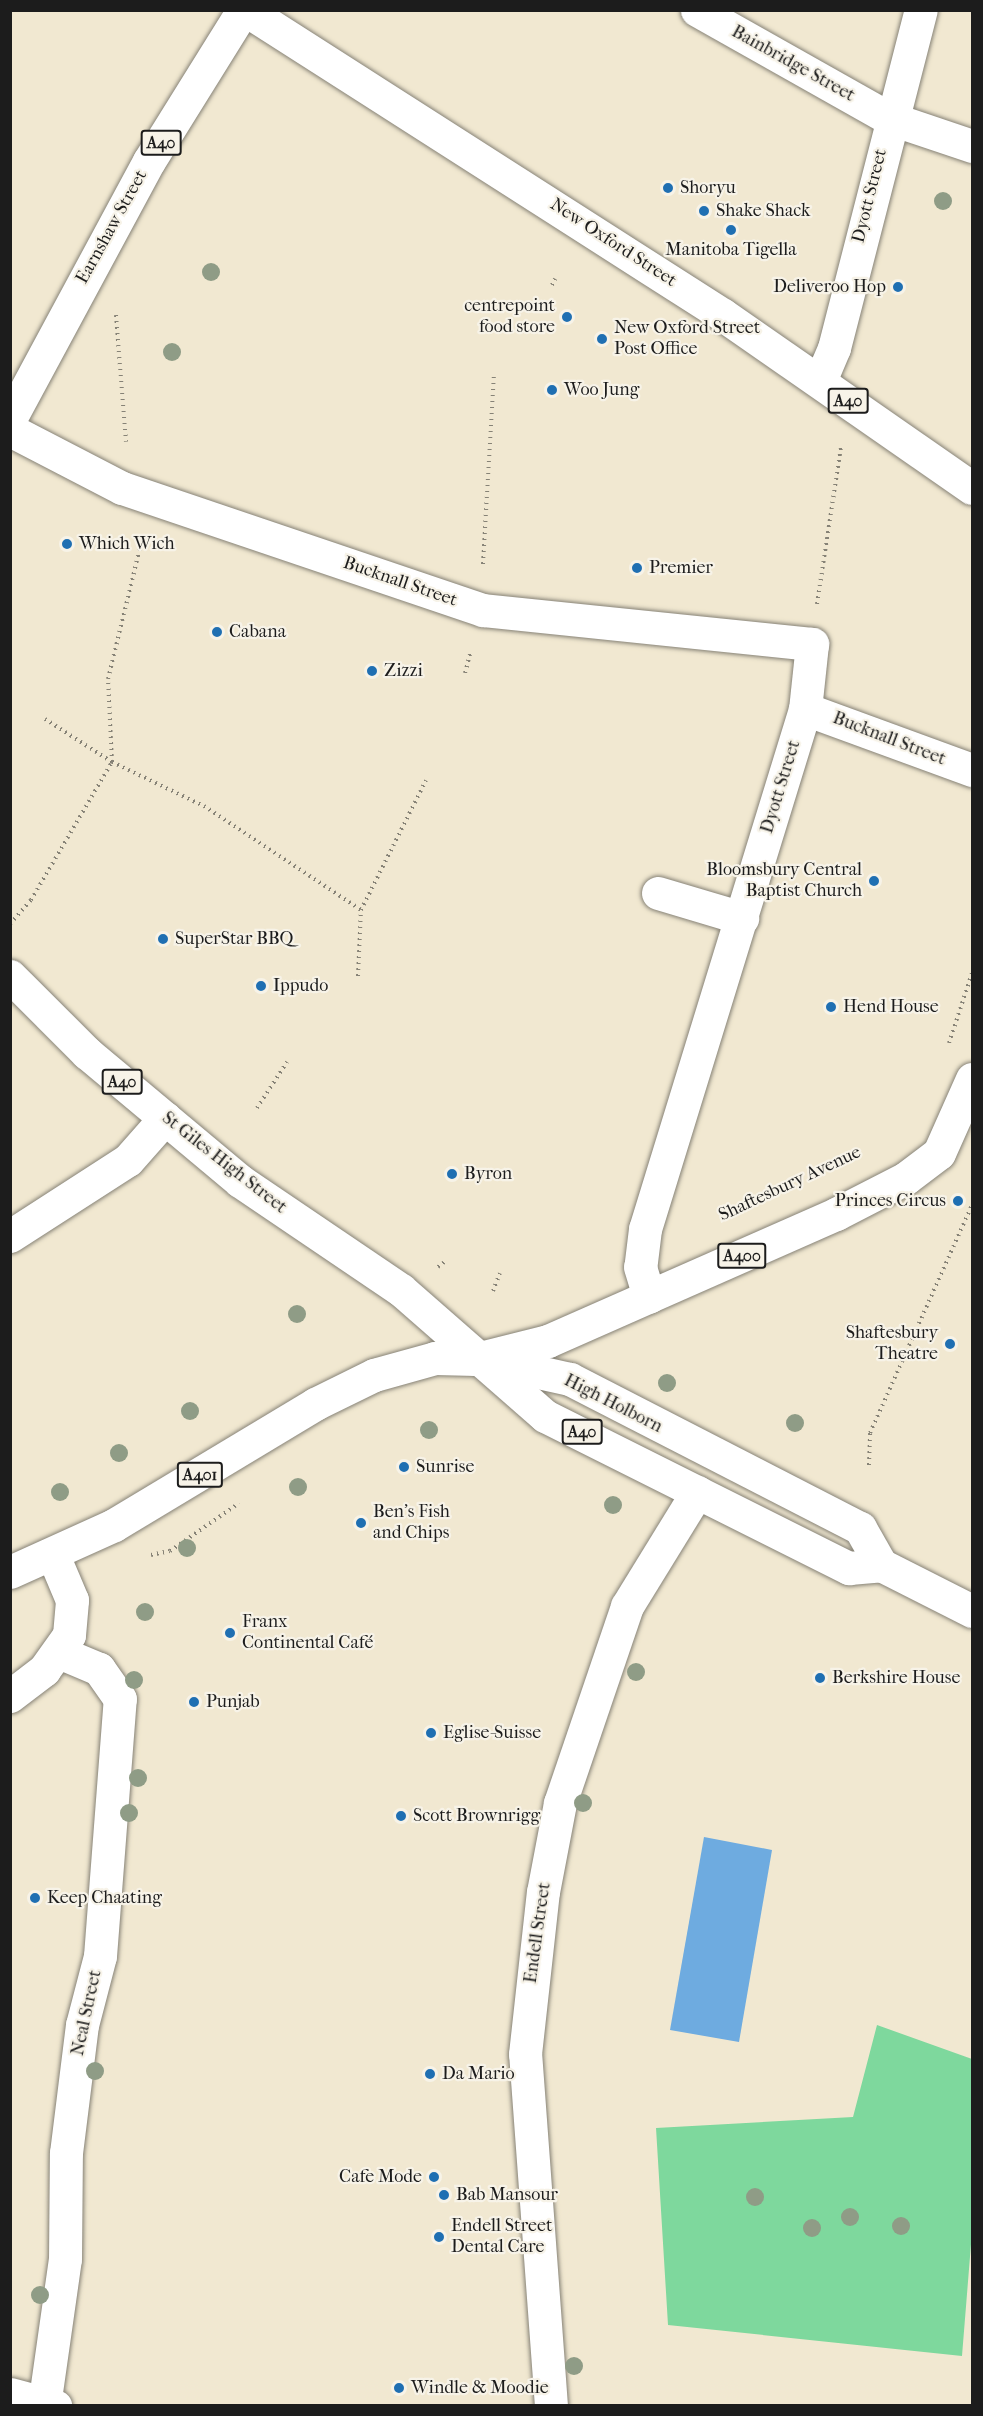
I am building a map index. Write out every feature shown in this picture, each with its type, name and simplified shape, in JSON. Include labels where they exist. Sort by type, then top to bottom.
[{"type":"main road","name":"New Oxford Street","points":[[244,10],[600,234],[820,381],[972,488]]},
{"type":"main road","name":"Earnshaw Street","points":[[10,419],[143,171],[244,10]]},
{"type":"main road","name":"Bainbridge Street","points":[[697,10],[889,118],[972,146]]},
{"type":"main road","name":"Dyott Street","points":[[820,381],[837,336],[889,118],[921,10]]},
{"type":"main road","name":"Bucknall Street","points":[[10,430],[122,488],[483,610],[812,644]]},
{"type":"main road","name":"Dyott Street","points":[[649,1297],[640,1267],[645,1229],[805,709],[812,644]]},
{"type":"main road","name":"Bucknall Street","points":[[805,709],[972,771]]},
{"type":"main road","points":[[658,893],[738,931]]},
{"type":"main road","name":"St Giles High Street","points":[[10,976],[87,1053],[240,1181],[401,1290],[476,1359]]},
{"type":"main road","name":"A400","points":[[476,1359],[548,1341],[836,1214],[921,1168],[954,1130],[972,1079]]},
{"type":"main road","points":[[10,1236],[128,1160],[165,1118]]},
{"type":"main road","name":"High Holborn","points":[[476,1359],[570,1379],[713,1455],[860,1528],[881,1565]]},
{"type":"main road","name":"A40","points":[[476,1359],[545,1416],[849,1568],[881,1565]]},
{"type":"main road","name":"A401","points":[[10,1572],[114,1525],[354,1385],[403,1365],[476,1359]]},
{"type":"main road","name":"Endell Street","points":[[551,2406],[525,2054],[539,1912],[560,1803],[606,1659],[627,1606],[697,1492]]},
{"type":"main road","points":[[10,1696],[61,1653],[69,1635],[72,1600],[53,1554]]},
{"type":"main road","points":[[881,1565],[972,1611]]},
{"type":"main road","name":"Neal Street","points":[[48,2404],[65,2259],[66,2153],[81,2025],[100,1956],[120,1699],[99,1669],[61,1653]]},
{"type":"main road","points":[[10,2394],[48,2404]]},
{"type":"path","points":[[552,285],[555,279]]},
{"type":"path","points":[[116,305],[127,446]]},
{"type":"path","points":[[483,569],[494,372]]},
{"type":"path","points":[[812,644],[838,459],[862,411]]},
{"type":"path","points":[[10,924],[31,900],[112,762],[108,679],[155,498]]},
{"type":"path","points":[[45,719],[112,762],[204,806],[361,910]]},
{"type":"path","points":[[358,976],[361,910],[426,780]]},
{"type":"path","points":[[947,1047],[972,973]]},
{"type":"path","points":[[257,1108],[287,1062]]},
{"type":"path","points":[[869,1465],[870,1433],[972,1206]]},
{"type":"path","points":[[493,1291],[500,1273]]},
{"type":"green space","points":[[877,2025],[972,2059],[972,2232],[962,2356],[668,2325],[656,2128],[853,2117]]},
{"type":"water","points":[[704,1837],[772,1850],[739,2042],[670,2030]]},
{"type":"place","name":"Shoryu","points":[[668,188]]},
{"type":"place","name":"Shake Shack","points":[[704,211]]},
{"type":"place","name":"Manitoba Tigella","points":[[731,230]]},
{"type":"place","name":"Deliveroo Hop","points":[[898,287]]},
{"type":"place","name":"centrepoint food store","points":[[567,317]]},
{"type":"place","name":"New Oxford Street Post Office","points":[[602,339]]},
{"type":"place","name":"Woo Jung","points":[[552,390]]},
{"type":"place","name":"Which Wich","points":[[67,544]]},
{"type":"place","name":"Premier","points":[[637,568]]},
{"type":"place","name":"Cabana","points":[[217,632]]},
{"type":"place","name":"Zizzi","points":[[372,671]]},
{"type":"place","name":"Bloomsbury Central Baptist Church","points":[[874,881]]},
{"type":"place","name":"SuperStar BBQ","points":[[163,939]]},
{"type":"place","name":"Ippudo","points":[[261,986]]},
{"type":"place","name":"Hend House","points":[[831,1007]]},
{"type":"place","name":"Byron","points":[[452,1174]]},
{"type":"place","name":"Princes Circus","points":[[958,1201]]},
{"type":"place","name":"Shaftesbury Theatre","points":[[950,1344]]},
{"type":"place","name":"Sunrise","points":[[404,1467]]},
{"type":"place","name":"Ben's Fish and Chips","points":[[361,1523]]},
{"type":"place","name":"Franx Continental Café","points":[[230,1633]]},
{"type":"place","name":"Berkshire House","points":[[820,1678]]},
{"type":"place","name":"Punjab","points":[[194,1702]]},
{"type":"place","name":"Eglise-Suisse","points":[[431,1733]]},
{"type":"place","name":"Scott Brownrigg","points":[[401,1816]]},
{"type":"place","name":"Keep Chaating","points":[[35,1898]]},
{"type":"place","name":"Da Mario","points":[[430,2074]]},
{"type":"place","name":"Cafe Mode","points":[[434,2177]]},
{"type":"place","name":"Bab Mansour","points":[[444,2195]]},
{"type":"place","name":"Endell Street Dental Care","points":[[439,2237]]},
{"type":"place","name":"Windle & Moodie","points":[[399,2388]]}]
